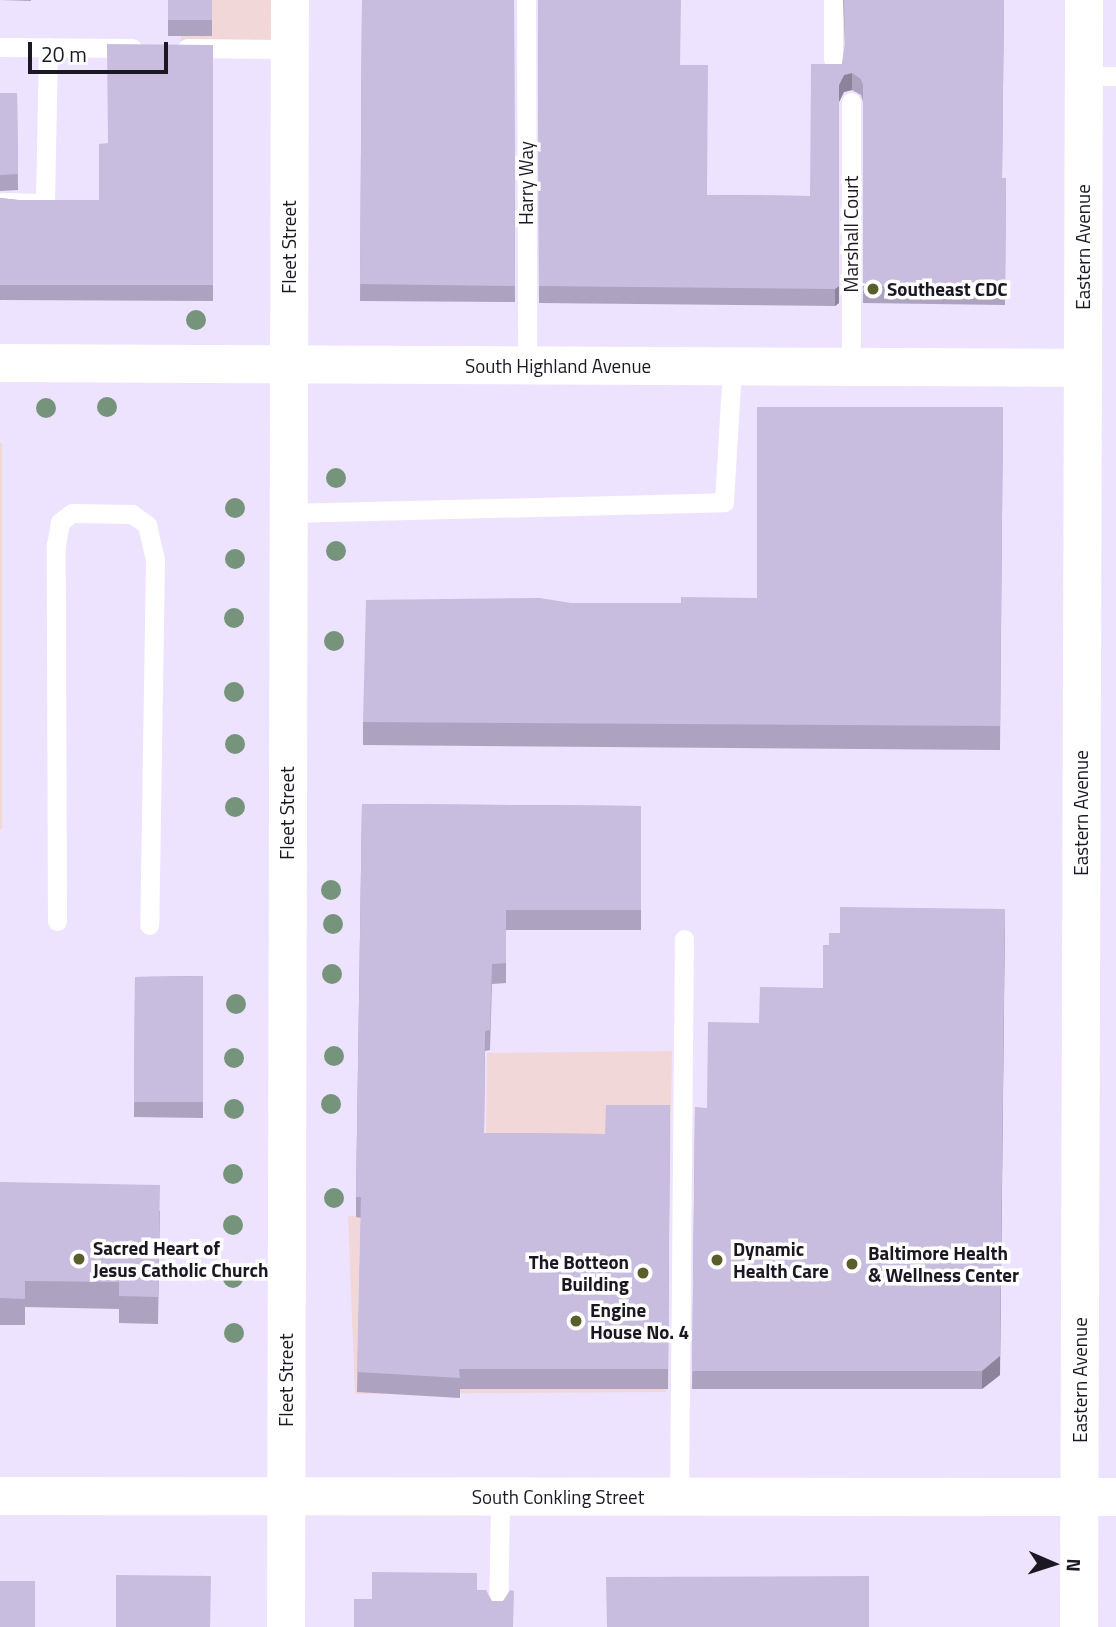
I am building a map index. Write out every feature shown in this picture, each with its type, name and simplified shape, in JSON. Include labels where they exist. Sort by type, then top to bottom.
[{"type":"street","name":"Fleet Street","points":[[286,1627],[290,0]]},
{"type":"street","name":"Eastern Avenue","points":[[1079,1627],[1098,1497],[1100,76],[1084,0]]},
{"type":"street","name":"South Highland Avenue","points":[[0,363],[1099,368]]},
{"type":"street","name":"South Conkling Street","points":[[0,1496],[1098,1497]]},
{"type":"lane","name":"Harry Way","points":[[526,0],[527,366]]},
{"type":"lane","points":[[833,0],[833,59]]},
{"type":"lane","points":[[0,47],[145,48]]},
{"type":"lane","points":[[0,202],[45,203],[48,47]]},
{"type":"lane","points":[[173,48],[290,49]]},
{"type":"lane","name":"Marshall Court","points":[[851,102],[851,367]]},
{"type":"lane","points":[[288,513],[724,502],[732,366]]},
{"type":"lane","points":[[57,921],[56,545],[60,522],[72,513],[132,514],[147,526],[155,560],[149,925]]},
{"type":"lane","points":[[679,1497],[684,939]]},
{"type":"lane","points":[[498,1617],[500,1497]]},
{"type":"shaded area","points":[[181,0],[289,0],[289,45],[181,47]]},
{"type":"shaded area","points":[[2,443],[2,829],[0,829]]},
{"type":"shaded area","points":[[672,1051],[666,1392],[355,1394],[348,1216],[485,1219],[487,1053]]},
{"type":"building","points":[[168,0],[212,0],[212,20],[168,20]]},
{"type":"building","points":[[362,0],[514,0],[515,286],[360,284]]},
{"type":"building","points":[[538,0],[681,0],[680,65],[708,65],[707,195],[810,196],[811,64],[842,64],[845,42],[844,0],[1004,0],[1002,178],[1006,178],[1005,289],[863,286],[863,85],[861,79],[852,73],[844,75],[839,85],[839,286],[835,289],[539,286]]},
{"type":"building","points":[[107,44],[213,45],[213,285],[0,285],[0,198],[99,200],[99,144],[108,143]]},
{"type":"building","points":[[0,93],[17,93],[18,174],[0,175]]},
{"type":"building","points":[[757,407],[1003,407],[1000,726],[363,722],[366,600],[540,598],[571,603],[681,603],[681,597],[757,598]]},
{"type":"building","points":[[362,804],[641,806],[641,910],[506,910],[506,963],[492,964],[490,1030],[485,1031],[484,1133],[605,1134],[606,1105],[670,1105],[668,1369],[459,1369],[460,1378],[357,1372],[361,1197],[356,1197]]},
{"type":"building","points":[[840,907],[1005,909],[1000,1356],[982,1371],[692,1371],[695,1107],[707,1108],[708,1022],[759,1023],[760,987],[823,988],[823,945],[829,945],[829,933],[840,933]]},
{"type":"building","points":[[203,976],[203,1102],[134,1102],[135,977]]},
{"type":"building","name":"Sacred Heart of Jesus Catholic Church","points":[[0,1182],[160,1185],[158,1297],[119,1296],[119,1282],[25,1281],[25,1299],[0,1298]]},
{"type":"building","points":[[372,1572],[477,1573],[477,1590],[486,1590],[492,1601],[503,1601],[510,1590],[514,1591],[513,1627],[354,1627],[354,1599],[372,1599]]},
{"type":"building","points":[[116,1575],[211,1576],[210,1627],[116,1627]]},
{"type":"building","points":[[869,1576],[869,1627],[607,1627],[606,1577]]},
{"type":"building","points":[[0,1581],[35,1581],[35,1627],[0,1627]]},
{"type":"place","name":"Southeast CDC","points":[[873,289]]},
{"type":"place","name":"Sacred Heart of Jesus Catholic Church","points":[[79,1259]]},
{"type":"place","name":"Dynamic Health Care","points":[[717,1260]]},
{"type":"place","name":"Baltimore Health & Wellness Center","points":[[852,1264]]},
{"type":"place","name":"The Botteon Building","points":[[643,1273]]},
{"type":"place","name":"Engine House No. 4","points":[[576,1321]]}]
